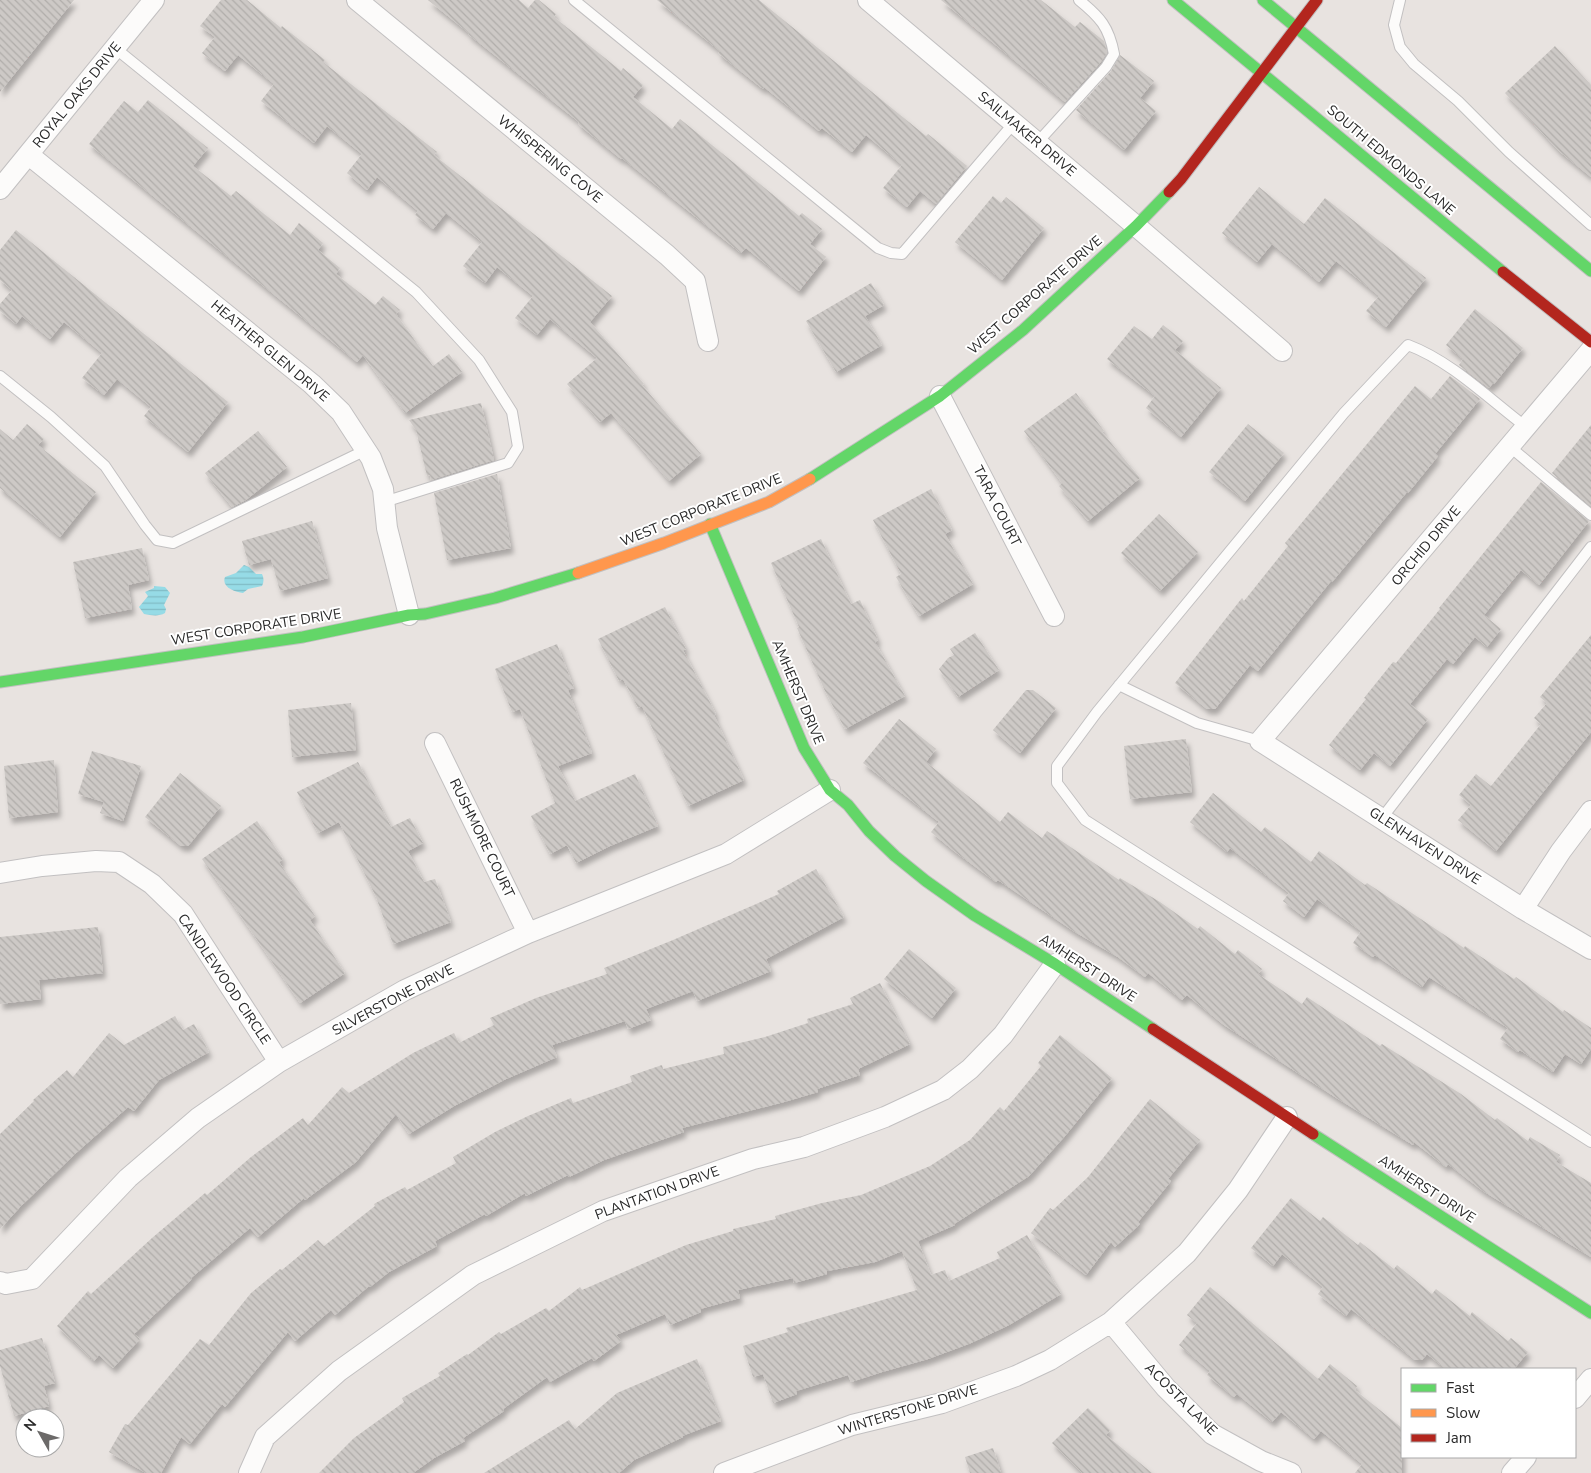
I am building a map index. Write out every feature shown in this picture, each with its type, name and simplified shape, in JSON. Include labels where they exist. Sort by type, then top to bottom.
[{"type":"street","name":"ROYAL OAKS DRIVE","points":[[0,189],[154,0]]},
{"type":"street","name":"WHISPERING COVE","points":[[357,0],[660,249],[696,281],[708,341]]},
{"type":"street","name":"SAILMAKER DRIVE","points":[[868,0],[1282,351]]},
{"type":"street","name":"SOUTH EDMONDS LANE","points":[[1173,0],[1482,256],[1591,342]]},
{"type":"street","points":[[1264,0],[1591,272]]},
{"type":"street","name":"WEST CORPORATE DRIVE","points":[[0,682],[106,664],[303,638],[495,598],[664,543],[769,502],[816,476],[940,396],[1023,330],[1136,226],[1181,179],[1317,0]]},
{"type":"street","name":"HEATHER GLEN DRIVE","points":[[29,155],[312,384],[342,412],[371,458],[382,489],[387,528],[409,615]]},
{"type":"street","name":"ORCHID DRIVE","points":[[1260,741],[1591,350]]},
{"type":"street","name":"TARA COURT","points":[[940,396],[1054,616]]},
{"type":"street","name":"AMHERST DRIVE","points":[[710,524],[804,748],[830,790],[848,805],[869,831],[895,856],[974,915],[1055,964],[1287,1117],[1591,1312]]},
{"type":"street","name":"GLENHAVEN DRIVE","points":[[1260,741],[1522,909],[1591,949]]},
{"type":"street","name":"RUSHMORE COURT","points":[[435,743],[528,933]]},
{"type":"street","name":"SILVERSTONE DRIVE","points":[[3,1283],[32,1279],[128,1178],[198,1118],[279,1062],[405,990],[528,933],[726,854],[830,790]]},
{"type":"street","points":[[1522,909],[1561,851],[1591,811]]},
{"type":"street","name":"CANDLEWOOD CIRCLE","points":[[0,873],[51,865],[96,861],[119,862],[152,884],[183,914],[279,1062]]},
{"type":"street","name":"PLANTATION DRIVE","points":[[249,1473],[264,1437],[339,1371],[473,1275],[603,1210],[753,1159],[804,1147],[885,1117],[943,1090],[970,1069],[1003,1035],[1055,964]]},
{"type":"street","name":"WINTERSTONE DRIVE","points":[[724,1473],[852,1425],[942,1403],[1016,1376],[1050,1360],[1111,1322],[1187,1254],[1238,1190],[1287,1117]]},
{"type":"street","name":"ACOSTA LANE","points":[[1111,1322],[1166,1388],[1212,1434],[1261,1461],[1291,1473]]},
{"type":"street","points":[[1576,1397],[1591,1379]]},
{"type":"street","points":[[1512,1473],[1525,1458]]},
{"type":"lane","points":[[574,0],[878,248],[891,253],[902,254],[1014,123]]},
{"type":"lane","points":[[1038,143],[1106,67],[1114,54],[1111,36],[1097,15],[1079,0]]},
{"type":"lane","points":[[1400,0],[1394,25],[1400,47],[1414,64],[1458,101],[1509,152],[1591,225]]},
{"type":"lane","points":[[115,48],[416,292],[480,360],[512,412],[518,447],[508,463],[384,502]]},
{"type":"lane","points":[[1526,427],[1447,365],[1422,350],[1408,345],[1344,413],[1119,685],[1056,766],[1057,783],[1085,820],[1591,1142]]},
{"type":"lane","points":[[0,376],[105,466],[157,540],[173,542],[366,450]]},
{"type":"lane","points":[[1509,446],[1591,515]]},
{"type":"lane","points":[[1382,818],[1591,547]]},
{"type":"lane","points":[[1119,685],[1197,723],[1260,741]]},
{"type":"water","points":[[244,565],[256,574],[262,574],[263,580],[262,586],[248,589],[243,593],[230,588],[224,581],[225,577],[236,573]]},
{"type":"water","points":[[154,586],[165,587],[170,593],[164,605],[165,613],[157,615],[144,614],[139,607],[148,596],[145,592],[154,588]]},
{"type":"building","points":[[0,0],[74,0],[0,92]]},
{"type":"building","points":[[221,0],[247,0],[281,28],[282,26],[325,60],[323,62],[437,152],[434,155],[612,296],[590,322],[701,454],[669,481],[611,413],[600,422],[567,384],[597,358],[550,319],[537,335],[515,318],[533,296],[497,267],[485,283],[463,266],[482,242],[446,213],[433,229],[415,215],[418,211],[377,177],[367,190],[347,173],[362,154],[327,126],[314,143],[261,101],[274,84],[238,55],[225,71],[202,53],[215,37],[200,26]]},
{"type":"building","points":[[428,0],[519,0],[528,8],[535,0],[539,0],[556,14],[554,17],[621,71],[623,68],[643,85],[633,97],[672,129],[680,119],[799,216],[802,213],[822,229],[810,244],[826,257],[799,291],[746,248],[741,253],[621,159],[578,124],[579,122]]},
{"type":"building","points":[[657,0],[759,0],[926,136],[928,134],[967,166],[936,204],[920,191],[907,207],[883,188],[902,165],[866,135],[852,152],[822,128],[819,131],[718,53],[720,51]]},
{"type":"building","points":[[941,0],[1041,0],[1075,27],[1080,22],[1104,41],[1107,53],[1065,102]]},
{"type":"building","points":[[1555,46],[1591,85],[1591,177],[1559,151],[1505,93]]},
{"type":"building","points":[[1120,55],[1154,81],[1140,98],[1156,111],[1124,150],[1076,110],[1111,71]]},
{"type":"building","points":[[148,100],[208,148],[193,166],[231,196],[236,191],[290,235],[299,223],[323,243],[318,250],[340,268],[336,274],[375,305],[383,296],[400,310],[396,314],[433,366],[449,354],[462,372],[405,413],[363,355],[357,362],[89,144],[124,101],[138,112]]},
{"type":"building","points":[[1259,187],[1304,224],[1325,198],[1426,278],[1386,327],[1366,311],[1379,296],[1336,261],[1319,282],[1272,244],[1257,262],[1222,233]]},
{"type":"building","points":[[993,196],[1001,203],[1006,197],[1044,228],[1002,280],[955,242]]},
{"type":"building","points":[[16,230],[228,402],[188,452],[144,416],[151,407],[117,379],[104,395],[82,378],[102,353],[64,322],[50,339],[22,316],[16,324],[0,311],[0,304],[12,290],[0,280],[0,250]]},
{"type":"building","points":[[871,283],[884,305],[865,316],[882,345],[836,372],[806,321]]},
{"type":"building","points":[[1475,309],[1523,348],[1489,388],[1459,365],[1463,359],[1446,345]]},
{"type":"building","points":[[1163,325],[1183,341],[1175,350],[1221,388],[1181,437],[1146,408],[1155,396],[1107,359],[1134,326],[1152,339]]},
{"type":"building","points":[[1450,376],[1480,399],[1435,454],[1438,456],[1408,493],[1331,581],[1258,671],[1250,665],[1215,709],[1207,709],[1175,683],[1242,598],[1244,601],[1288,546],[1285,543],[1415,386],[1431,399]]},
{"type":"building","points":[[1076,393],[1104,431],[1102,432],[1140,478],[1088,521],[1059,486],[1062,483],[1024,431]]},
{"type":"building","points":[[481,403],[494,460],[431,480],[430,475],[427,476],[416,430],[409,420]]},
{"type":"building","points":[[27,424],[44,439],[38,445],[96,492],[60,537],[0,488],[0,429],[13,440]]},
{"type":"building","points":[[1248,424],[1284,453],[1245,501],[1209,472]]},
{"type":"building","points":[[1591,425],[1591,506],[1552,473]]},
{"type":"building","points":[[258,431],[287,467],[246,500],[232,507],[205,473]]},
{"type":"building","points":[[497,474],[511,548],[447,560],[434,493]]},
{"type":"building","points":[[1541,482],[1589,521],[1539,585],[1521,570],[1484,615],[1501,629],[1487,647],[1475,637],[1453,664],[1447,659],[1410,704],[1428,719],[1390,766],[1374,753],[1360,770],[1329,745],[1393,662],[1396,663]]},
{"type":"building","points":[[931,489],[952,530],[945,534],[973,584],[919,616],[896,577],[901,574],[873,520]]},
{"type":"building","points":[[1159,514],[1198,552],[1160,591],[1121,553]]},
{"type":"building","points":[[312,521],[328,578],[280,591],[271,559],[249,565],[242,541]]},
{"type":"building","points":[[821,539],[851,604],[860,600],[878,640],[875,642],[905,696],[845,729],[825,691],[771,563]]},
{"type":"building","points":[[142,548],[149,580],[128,585],[132,609],[85,618],[73,562]]},
{"type":"building","points":[[665,607],[686,649],[683,650],[716,714],[714,715],[744,780],[688,806],[642,706],[638,708],[623,679],[619,681],[598,639]]},
{"type":"building","points":[[975,633],[999,670],[958,697],[939,669],[948,658],[954,655],[950,649]]},
{"type":"building","points":[[1591,635],[1591,732],[1496,851],[1458,820],[1471,805],[1459,795],[1476,774],[1491,786],[1541,724],[1534,718],[1547,703],[1540,697]]},
{"type":"building","points":[[557,644],[574,688],[568,690],[592,753],[558,766],[575,801],[635,774],[658,826],[610,846],[576,863],[567,845],[550,854],[531,816],[555,803],[520,709],[512,712],[495,669]]},
{"type":"building","points":[[1026,690],[1033,690],[1056,708],[1020,753],[993,730]]},
{"type":"building","points":[[351,703],[356,750],[292,757],[288,710]]},
{"type":"building","points":[[899,719],[936,749],[926,762],[1000,822],[1008,812],[1042,838],[1047,831],[1119,880],[1120,878],[1160,902],[1198,929],[1200,926],[1235,954],[1238,950],[1262,969],[1258,974],[1302,1004],[1307,997],[1380,1046],[1382,1044],[1461,1094],[1495,1120],[1497,1118],[1528,1141],[1530,1137],[1560,1155],[1556,1162],[1591,1183],[1591,1257],[1483,1191],[1448,1164],[1446,1167],[1414,1142],[1413,1145],[1335,1097],[1224,1025],[1187,995],[1182,1000],[1148,973],[1145,977],[1118,957],[1075,932],[998,880],[996,882],[954,851],[931,832],[939,822],[863,763]]},
{"type":"building","points":[[1186,739],[1192,792],[1130,799],[1124,746]]},
{"type":"building","points":[[92,751],[141,766],[123,821],[100,813],[104,802],[78,794]]},
{"type":"building","points":[[54,760],[58,812],[9,818],[4,766]]},
{"type":"building","points":[[358,762],[391,827],[410,818],[423,843],[408,851],[424,882],[435,879],[451,922],[393,944],[376,897],[339,822],[318,833],[297,792]]},
{"type":"building","points":[[180,773],[221,806],[188,846],[181,846],[145,817]]},
{"type":"building","points":[[1213,793],[1261,832],[1265,827],[1311,862],[1319,851],[1365,885],[1367,883],[1514,979],[1516,977],[1563,1012],[1564,1010],[1591,1028],[1591,1049],[1581,1064],[1565,1054],[1553,1072],[1520,1050],[1518,1052],[1500,1039],[1508,1028],[1429,977],[1422,987],[1375,955],[1373,957],[1353,943],[1361,931],[1317,899],[1304,917],[1283,901],[1289,893],[1230,848],[1227,852],[1190,822]]},
{"type":"building","points":[[257,821],[283,859],[279,862],[315,916],[310,920],[345,973],[300,1003],[202,859]]},
{"type":"building","points":[[816,869],[844,917],[766,959],[771,971],[697,1001],[693,991],[646,1009],[651,1020],[628,1029],[625,1021],[552,1045],[557,1057],[506,1079],[454,1106],[409,1134],[396,1114],[356,1162],[305,1200],[304,1198],[258,1237],[250,1228],[191,1278],[134,1334],[140,1339],[113,1368],[99,1355],[94,1361],[57,1326],[88,1291],[91,1294],[205,1193],[207,1195],[251,1157],[303,1118],[308,1125],[342,1087],[349,1093],[413,1053],[454,1033],[459,1043],[494,1025],[490,1018],[536,998],[607,974],[604,968],[779,894],[777,891]]},
{"type":"building","points":[[98,927],[103,973],[39,980],[41,999],[0,1004],[0,937]]},
{"type":"building","points":[[909,949],[956,988],[932,1018],[884,979]]},
{"type":"building","points":[[880,983],[910,1044],[858,1069],[860,1075],[817,1089],[818,1092],[682,1128],[684,1132],[604,1160],[526,1196],[525,1193],[486,1216],[485,1214],[435,1241],[437,1246],[389,1272],[369,1286],[335,1315],[331,1310],[295,1341],[288,1332],[225,1407],[222,1404],[190,1444],[181,1437],[161,1473],[146,1473],[109,1452],[125,1424],[128,1425],[200,1339],[209,1345],[251,1293],[318,1240],[324,1246],[375,1206],[374,1204],[405,1187],[407,1190],[456,1163],[453,1157],[495,1132],[528,1116],[571,1098],[573,1103],[632,1082],[630,1076],[662,1065],[663,1069],[724,1054],[723,1047],[765,1037],[808,1023],[807,1019],[853,1004],[850,998]]},
{"type":"building","points":[[175,1016],[183,1030],[194,1024],[209,1052],[159,1080],[134,1111],[128,1107],[76,1153],[0,1229],[0,1134],[33,1100],[67,1070],[73,1077],[109,1033],[124,1045]]},
{"type":"building","points":[[1060,1035],[1112,1078],[1065,1136],[1029,1176],[955,1225],[918,1241],[931,1275],[945,1270],[949,1281],[1000,1258],[997,1252],[1027,1235],[1061,1294],[1009,1325],[971,1343],[928,1359],[851,1382],[848,1375],[796,1391],[797,1394],[773,1403],[763,1374],[753,1377],[743,1346],[788,1332],[786,1328],[917,1290],[902,1251],[875,1262],[827,1271],[827,1274],[794,1283],[793,1278],[738,1290],[740,1298],[700,1309],[701,1312],[670,1325],[665,1314],[616,1335],[621,1341],[594,1361],[592,1358],[550,1382],[547,1377],[503,1409],[504,1411],[463,1438],[465,1441],[434,1458],[413,1473],[319,1473],[354,1438],[404,1402],[402,1398],[440,1376],[438,1373],[468,1355],[499,1332],[501,1334],[546,1308],[549,1311],[580,1287],[582,1290],[686,1245],[733,1231],[733,1229],[776,1219],[775,1216],[861,1195],[930,1166],[970,1140],[1000,1107],[1004,1111],[1041,1066],[1038,1063]]},
{"type":"building","points":[[1150,1099],[1200,1140],[1168,1179],[1171,1181],[1138,1222],[1140,1224],[1115,1247],[1111,1242],[1086,1275],[1031,1233],[1050,1208],[1053,1210],[1088,1177]]},
{"type":"building","points":[[1291,1198],[1320,1221],[1323,1217],[1358,1245],[1360,1242],[1394,1269],[1397,1265],[1432,1294],[1436,1289],[1470,1316],[1472,1312],[1508,1341],[1511,1338],[1528,1352],[1515,1368],[1445,1368],[1427,1354],[1422,1360],[1415,1360],[1351,1309],[1346,1316],[1318,1294],[1323,1287],[1282,1254],[1273,1266],[1251,1248]]},
{"type":"building","points":[[1210,1287],[1318,1379],[1330,1364],[1357,1386],[1355,1390],[1401,1427],[1402,1473],[1355,1473],[1362,1464],[1321,1431],[1314,1439],[1281,1412],[1272,1422],[1237,1394],[1234,1397],[1207,1375],[1210,1371],[1179,1345],[1197,1323],[1187,1315]]},
{"type":"building","points":[[42,1338],[55,1383],[44,1386],[49,1406],[42,1408],[15,1408],[14,1416],[0,1366],[0,1350]]},
{"type":"building","points":[[697,1359],[721,1421],[682,1436],[634,1460],[619,1473],[484,1473],[569,1420],[575,1429],[617,1393]]},
{"type":"building","points":[[1088,1408],[1110,1430],[1106,1435],[1152,1473],[1082,1473],[1052,1443]]},
{"type":"building","points":[[993,1448],[1001,1473],[970,1473],[965,1457]]},
{"type":"traffic: fast","points":[[1173,0],[1503,272]]},
{"type":"traffic: fast","points":[[1263,0],[1591,271]]},
{"type":"traffic: fast","points":[[810,479],[940,396],[1023,330],[1136,226],[1169,192]]},
{"type":"traffic: fast","points":[[710,524],[804,748],[830,790],[848,805],[869,831],[895,856],[926,881],[974,915],[1055,964],[1153,1029]]},
{"type":"traffic: fast","points":[[0,682],[303,637],[409,615],[425,614],[495,598],[578,573]]},
{"type":"traffic: fast","points":[[1313,1134],[1591,1313]]},
{"type":"traffic: slow","points":[[578,573],[664,543],[769,502],[810,479]]},
{"type":"traffic: jam","points":[[1169,192],[1181,179],[1317,0]]},
{"type":"traffic: jam","points":[[1503,272],[1591,342]]},
{"type":"traffic: jam","points":[[1153,1029],[1313,1134]]}]
